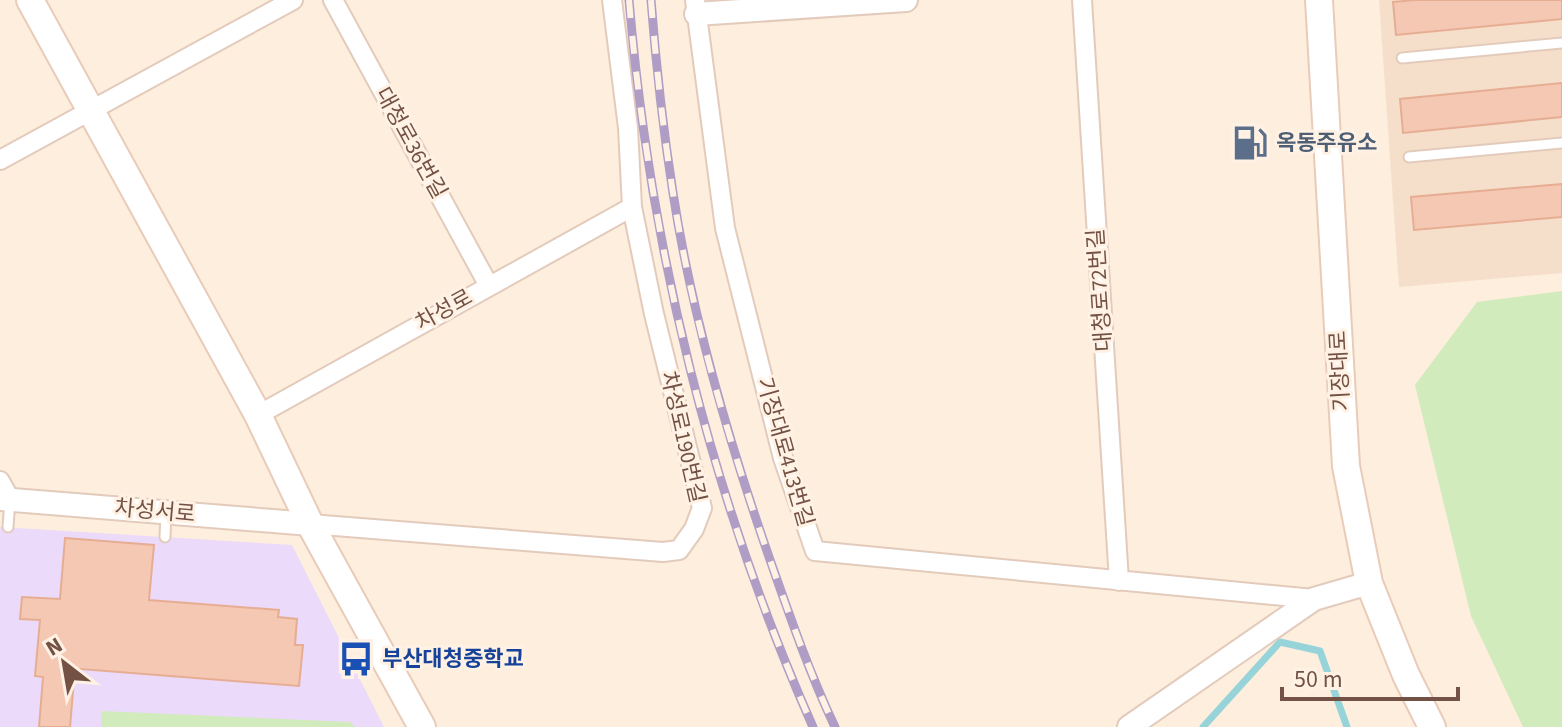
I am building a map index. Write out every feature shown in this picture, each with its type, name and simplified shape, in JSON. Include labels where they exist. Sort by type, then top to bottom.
[{"type":"main road","points":[[30,0],[258,415],[310,524],[422,727]]},
{"type":"main road","name":"기장대로","points":[[1319,0],[1346,466],[1356,531],[1369,583],[1396,652],[1432,727]]},
{"type":"street","points":[[0,160],[293,0]]},
{"type":"street","name":"대청로36번길","points":[[333,0],[489,286]]},
{"type":"street","name":"차성로190번길","points":[[310,524],[663,552],[679,550],[694,529],[702,508],[700,492],[654,314],[632,207],[628,128],[612,0]]},
{"type":"street","points":[[696,7],[906,0]]},
{"type":"street","name":"대청로72번길","points":[[1082,0],[1119,581]]},
{"type":"street","name":"기장대로413번길","points":[[696,7],[725,228],[783,458],[815,551],[1314,599]]},
{"type":"street","name":"차성로","points":[[258,415],[632,207]]},
{"type":"street","name":"차성서로","points":[[3,493],[166,512],[310,524]]},
{"type":"street","points":[[1129,727],[1314,599],[1369,583]]},
{"type":"lane","points":[[1402,58],[1562,43]]},
{"type":"lane","points":[[1409,157],[1562,143]]},
{"type":"lane","points":[[3,493],[8,527]]},
{"type":"lane","points":[[165,537],[166,512]]},
{"type":"shaded area","points":[[1379,0],[1562,0],[1562,273],[1399,287]]},
{"type":"shaded area","points":[[0,527],[292,545],[384,727],[0,727]]},
{"type":"green space","points":[[1562,291],[1562,727],[1523,727],[1471,616],[1415,385],[1477,302]]},
{"type":"green space","points":[[102,711],[350,722],[355,727],[101,727]]},
{"type":"building","points":[[1562,0],[1562,19],[1396,35],[1393,2]]},
{"type":"building","points":[[1562,83],[1562,117],[1403,133],[1400,99]]},
{"type":"building","points":[[1562,184],[1562,217],[1414,230],[1411,197]]},
{"type":"building","points":[[65,538],[154,545],[149,600],[279,610],[278,617],[297,619],[295,645],[303,645],[299,686],[68,668],[67,680],[74,680],[70,727],[39,727],[43,677],[35,676],[40,620],[20,619],[22,597],[60,599]]},
{"type":"waterway","points":[[1203,727],[1280,642],[1320,651],[1347,727]]},
{"type":"railway","points":[[629,0],[652,187],[691,371],[715,462],[744,552],[813,727]]},
{"type":"railway","points":[[651,0],[673,193],[701,332],[754,513],[800,643],[835,727]]},
{"type":"place","name":"옥동주유소","points":[[1250,143]]},
{"type":"place","name":"부산대청중학교","points":[[356,659]]}]
